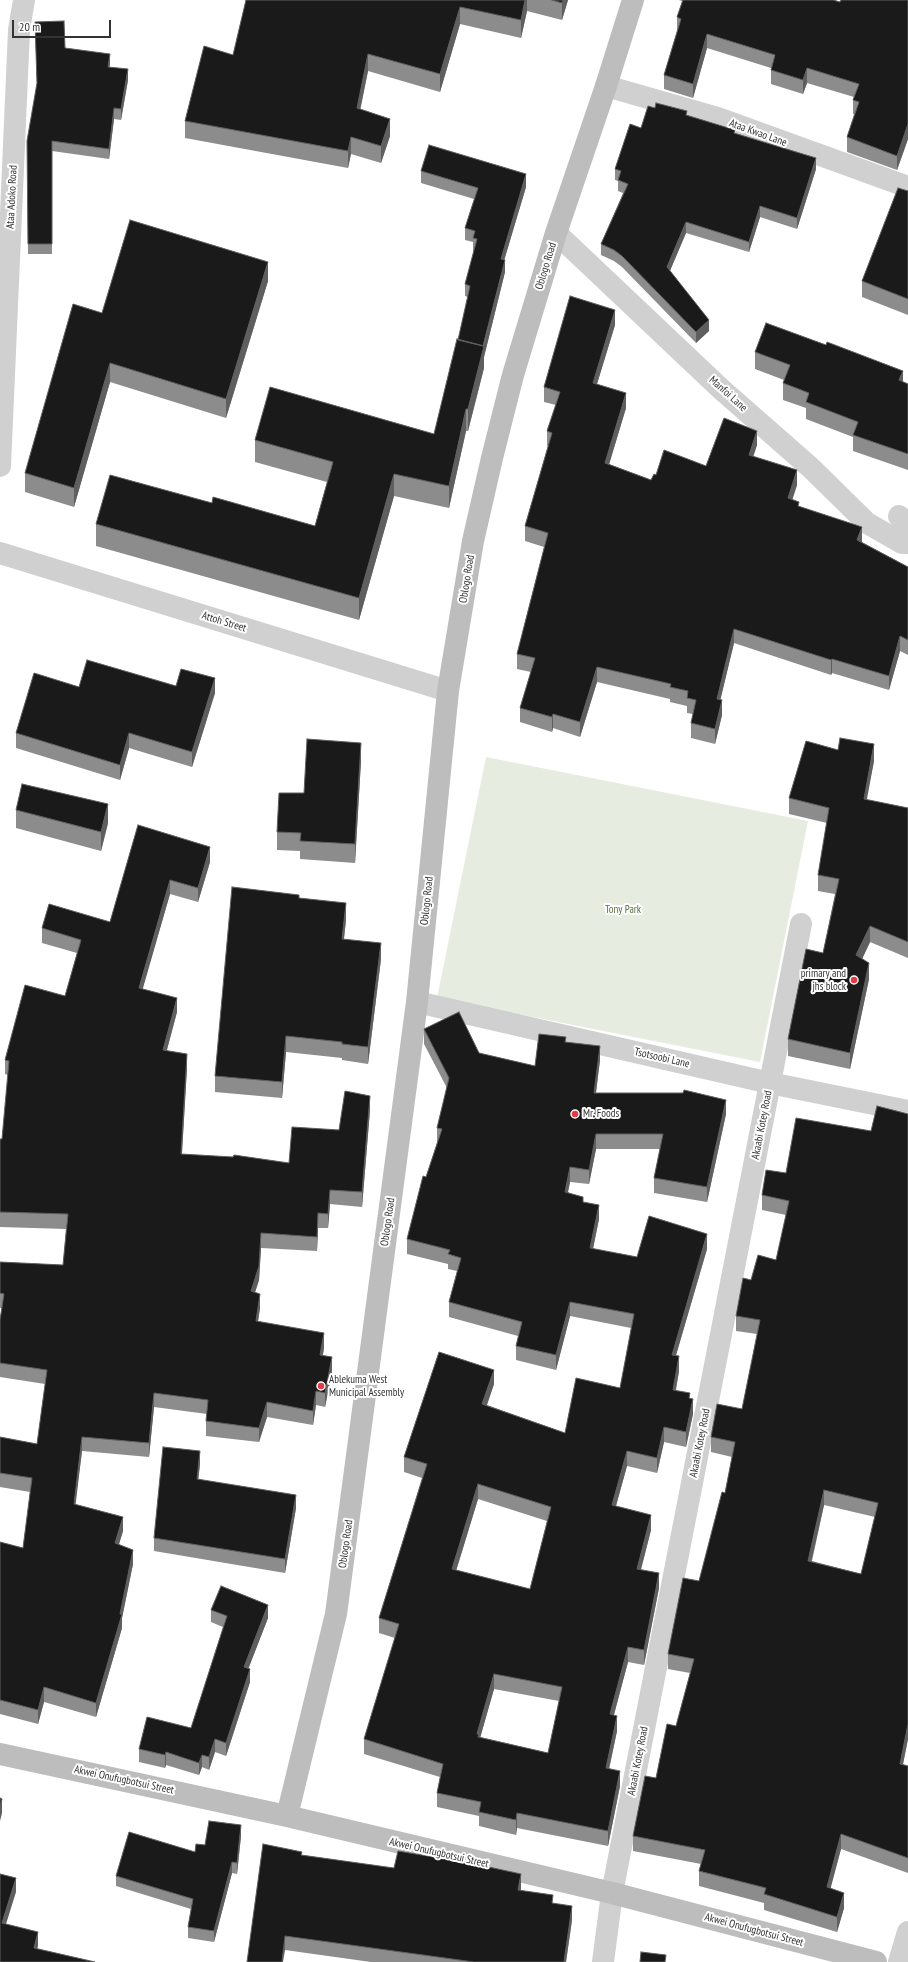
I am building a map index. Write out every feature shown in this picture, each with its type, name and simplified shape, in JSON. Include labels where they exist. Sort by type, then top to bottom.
[{"type":"main road","name":"Oblogo Road","points":[[287,1816],[336,1614],[417,1002],[448,691],[473,541],[513,375],[556,233],[606,86],[633,0]]},
{"type":"main road","name":"Akwei Onufugbotsui Street","points":[[0,1754],[287,1816],[612,1894],[876,1962]]},
{"type":"street","name":"Ataa Adoko Road","points":[[0,466],[19,30],[24,0]]},
{"type":"street","name":"Ataa Kwao Lane","points":[[606,86],[718,118],[908,187]]},
{"type":"street","name":"Manfoi Lane","points":[[556,233],[721,389],[811,468],[868,523],[902,543],[908,543]]},
{"type":"street","name":"Attoh Street","points":[[0,553],[448,691]]},
{"type":"street","name":"Akaabi Kotey Road","points":[[603,1962],[612,1894],[802,924]]},
{"type":"street","name":"Tsotsoobi Lane","points":[[417,1002],[770,1083],[908,1111]]},
{"type":"street","points":[[899,1962],[908,1932]]},
{"type":"green space","name":"Tony Park","points":[[486,757],[808,821],[760,1062],[437,998]]},
{"type":"building","points":[[246,0],[525,0],[521,20],[460,7],[440,74],[368,54],[357,108],[390,119],[381,146],[351,137],[348,151],[185,121],[204,46],[233,55]]},
{"type":"building","points":[[552,0],[563,0],[562,3]]},
{"type":"building","points":[[683,0],[833,0],[840,2],[841,0],[908,0],[908,124],[897,156],[847,137],[859,102],[853,100],[859,84],[807,68],[803,80],[771,70],[775,55],[707,34],[693,84],[664,75],[681,19],[677,17]]},
{"type":"building","points":[[64,21],[65,48],[110,54],[108,67],[128,69],[121,109],[114,108],[109,149],[52,141],[52,244],[28,244],[27,141],[37,83],[35,22]]},
{"type":"building","points":[[656,103],[687,111],[686,115],[735,130],[734,133],[816,158],[797,218],[760,206],[749,242],[686,222],[667,267],[709,320],[696,332],[622,256],[614,250],[601,244],[628,184],[618,180],[621,171],[615,169],[630,124],[641,128],[648,106],[655,108]]},
{"type":"building","points":[[429,145],[526,174],[501,259],[505,260],[483,346],[458,340],[470,286],[465,284],[477,239],[473,238],[475,231],[465,228],[478,188],[421,171]]},
{"type":"building","points":[[898,188],[908,191],[908,299],[862,281]]},
{"type":"building","points":[[130,220],[268,262],[226,399],[110,363],[74,488],[25,473],[73,304],[102,313]]},
{"type":"building","points":[[570,296],[615,310],[593,383],[626,393],[605,463],[651,480],[654,474],[656,475],[664,450],[706,466],[724,418],[757,431],[749,455],[797,470],[788,498],[799,502],[798,506],[862,527],[857,540],[908,567],[908,640],[900,636],[889,676],[832,659],[831,660],[734,629],[717,699],[722,700],[715,729],[691,723],[696,700],[687,698],[688,691],[670,687],[671,684],[597,667],[580,722],[553,714],[552,717],[520,708],[535,658],[517,654],[548,533],[525,526],[552,433],[547,431],[560,392],[544,387]]},
{"type":"building","points":[[766,323],[826,345],[827,342],[903,371],[899,380],[908,384],[908,454],[853,435],[858,422],[806,402],[809,393],[783,383],[790,365],[755,352]]},
{"type":"building","points":[[457,339],[484,346],[468,409],[466,409],[449,486],[394,474],[359,598],[96,524],[110,475],[212,503],[213,497],[315,526],[333,462],[255,440],[270,387],[434,434]]},
{"type":"building","points":[[87,660],[176,686],[181,669],[215,678],[192,752],[129,733],[120,765],[16,733],[34,673],[79,687]]},
{"type":"building","points":[[840,738],[874,744],[864,799],[908,808],[908,942],[870,926],[856,955],[869,963],[850,1053],[788,1039],[806,949],[823,953],[839,879],[818,875],[829,808],[789,798],[806,741],[838,750]]},
{"type":"building","points":[[307,739],[361,743],[355,844],[300,841],[301,833],[277,832],[279,793],[304,793]]},
{"type":"building","points":[[22,784],[108,804],[101,832],[16,810]]},
{"type":"building","points":[[138,825],[210,847],[198,888],[170,880],[139,988],[177,998],[163,1050],[187,1054],[181,1154],[233,1157],[234,1155],[289,1163],[292,1127],[339,1130],[345,1091],[370,1096],[362,1192],[330,1190],[328,1214],[318,1213],[317,1237],[261,1233],[259,1266],[251,1291],[260,1294],[256,1321],[324,1333],[320,1355],[332,1357],[325,1393],[316,1391],[313,1411],[267,1402],[259,1428],[206,1421],[208,1400],[154,1393],[149,1443],[82,1437],[74,1504],[123,1517],[115,1543],[133,1550],[120,1614],[122,1614],[96,1703],[44,1687],[38,1710],[0,1700],[0,1542],[23,1548],[32,1478],[0,1473],[0,1437],[37,1444],[47,1370],[0,1363],[0,1320],[4,1294],[0,1293],[0,1262],[63,1265],[68,1214],[0,1212],[0,1139],[2,1139],[9,1061],[5,1060],[25,985],[65,996],[81,940],[42,928],[49,904],[110,922]]},
{"type":"building","points":[[232,887],[299,895],[299,898],[346,903],[342,939],[381,943],[368,1047],[342,1044],[342,1042],[286,1036],[282,1082],[215,1076]]},
{"type":"building","points":[[459,1012],[479,1053],[535,1066],[539,1034],[566,1037],[565,1042],[600,1046],[594,1093],[683,1093],[684,1090],[726,1100],[707,1187],[654,1178],[663,1134],[596,1134],[589,1170],[570,1167],[565,1192],[583,1197],[583,1202],[599,1205],[590,1248],[637,1257],[649,1216],[707,1234],[672,1355],[679,1356],[673,1390],[690,1393],[689,1398],[693,1399],[686,1432],[664,1427],[657,1458],[627,1451],[612,1505],[651,1515],[637,1569],[659,1573],[644,1650],[628,1647],[610,1714],[617,1716],[606,1768],[620,1771],[608,1831],[517,1813],[516,1820],[479,1812],[481,1802],[437,1793],[443,1764],[364,1739],[399,1624],[379,1618],[427,1464],[404,1457],[439,1352],[494,1370],[482,1404],[565,1433],[576,1378],[620,1388],[634,1314],[570,1302],[556,1355],[516,1346],[522,1322],[449,1302],[461,1258],[448,1254],[450,1250],[407,1239],[423,1176],[426,1177],[442,1129],[437,1128],[449,1078],[424,1029]],"holes":[[[478,1484],[551,1507],[530,1589],[452,1569]],[[494,1674],[562,1687],[548,1753],[478,1737],[479,1734],[477,1734]]]},
{"type":"building","points":[[877,1106],[908,1114],[908,1724],[900,1764],[908,1766],[908,1858],[841,1834],[827,1887],[844,1893],[837,1917],[764,1894],[766,1888],[699,1871],[705,1850],[633,1836],[645,1776],[656,1778],[667,1724],[676,1726],[694,1659],[668,1654],[683,1578],[699,1581],[722,1492],[725,1493],[735,1442],[711,1437],[717,1404],[742,1409],[760,1320],[736,1316],[743,1278],[751,1280],[758,1255],[776,1260],[789,1201],[762,1195],[766,1170],[786,1173],[796,1118],[871,1131]],"holes":[[[824,1490],[878,1503],[861,1574],[808,1561]]]},
{"type":"building","points":[[163,1447],[200,1451],[197,1479],[296,1495],[285,1559],[154,1538]]},
{"type":"building","points":[[221,1586],[268,1605],[244,1667],[250,1669],[226,1743],[215,1739],[209,1757],[202,1755],[199,1763],[166,1752],[165,1755],[139,1749],[147,1717],[191,1728],[227,1616],[211,1610]]},
{"type":"building","points":[[209,1821],[241,1825],[237,1863],[232,1862],[214,1931],[188,1927],[193,1899],[116,1876],[129,1832],[195,1852],[196,1844],[205,1845]]},
{"type":"building","points":[[263,1844],[302,1852],[301,1855],[394,1868],[398,1851],[475,1864],[521,1874],[518,1890],[553,1895],[552,1903],[572,1906],[564,1962],[474,1962],[285,1936],[282,1962],[247,1962]]},
{"type":"building","points":[[0,1874],[16,1878],[2,1923],[38,1932],[34,1948],[95,1962],[0,1962]]},
{"type":"building","points":[[641,1952],[666,1955],[665,1962],[640,1962]]},
{"type":"place","name":"primary and jhs block","points":[[854,980]]},
{"type":"place","name":"Mr. Foods","points":[[575,1114]]},
{"type":"place","name":"Ablekuma West Municipal Assembly","points":[[321,1386]]}]
